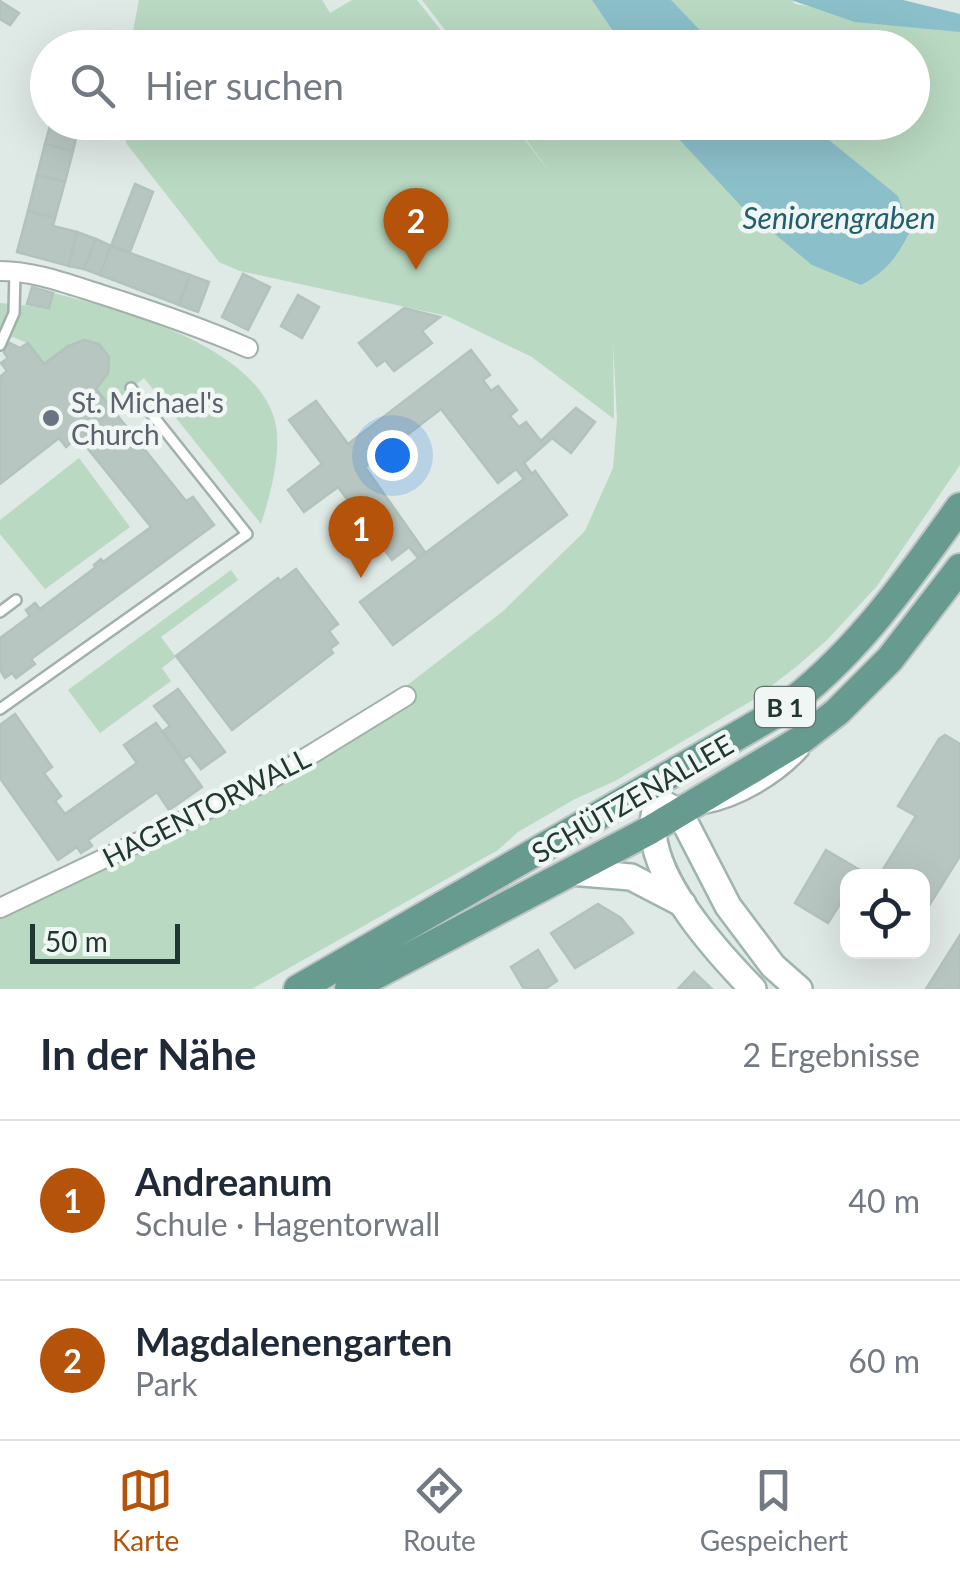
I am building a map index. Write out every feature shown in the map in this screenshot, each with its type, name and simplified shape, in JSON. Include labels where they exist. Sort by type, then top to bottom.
[{"type":"main road","name":"SCHÜTZENALLEE","points":[[298,989],[659,796],[763,722],[821,678],[886,610],[960,506]]},
{"type":"main road","name":"SCHÜTZENALLEE","points":[[659,796],[764,764],[837,712],[890,659],[960,568]]},
{"type":"main road","name":"SCHÜTZENALLEE","points":[[349,989],[650,830],[659,796]]},
{"type":"main road","points":[[659,796],[735,916],[773,966],[798,989]]},
{"type":"main road","points":[[650,830],[683,904],[752,989]]},
{"type":"main road","points":[[570,872],[631,877],[683,904]]},
{"type":"street","points":[[8,271],[130,303],[204,328],[248,348]]},
{"type":"street","name":"HAGENTORWALL","points":[[0,908],[273,778],[406,696]]},
{"type":"lane","points":[[0,345],[14,312],[8,271]]},
{"type":"lane","points":[[0,709],[247,534],[131,388]]},
{"type":"lane","points":[[0,612],[16,600]]},
{"type":"green space","points":[[139,0],[322,0],[330,13],[352,0],[417,0],[441,30],[133,30]]},
{"type":"green space","points":[[422,0],[791,0],[795,4],[960,32],[960,465],[877,586],[827,640],[753,700],[615,781],[575,799],[518,832],[498,850],[252,989],[0,989],[0,903],[379,707],[502,612],[585,531],[613,468],[617,419],[613,342],[614,419],[532,357],[447,316],[240,271],[219,262],[126,140],[525,140],[552,175],[526,140],[930,140],[930,30],[445,30]]},
{"type":"green space","points":[[53,293],[152,322],[221,356],[248,378],[268,403],[277,433],[271,490],[261,524],[144,378],[110,405],[96,389],[108,373],[109,357],[93,343],[77,342],[44,364],[27,343],[13,337],[0,341],[0,303],[49,308]]},
{"type":"green space","points":[[79,458],[130,527],[45,589],[0,534],[0,520]]},
{"type":"green space","points":[[231,570],[238,580],[161,637],[176,657],[162,668],[171,681],[100,733],[68,690]]},
{"type":"water","points":[[592,0],[671,0],[700,30],[612,30]]},
{"type":"water","points":[[791,0],[903,0],[960,14],[960,32],[855,22]]},
{"type":"water","name":"Seniorengraben","points":[[680,140],[829,140],[898,196],[910,231],[890,262],[861,285],[812,265],[741,206]]},
{"type":"building","points":[[0,1],[19,13],[10,25],[0,19]]},
{"type":"building","points":[[46,140],[76,140],[73,151],[45,144]]},
{"type":"building","points":[[45,144],[73,151],[65,182],[37,175]]},
{"type":"building","points":[[37,175],[65,182],[55,218],[28,211]]},
{"type":"building","points":[[135,184],[153,192],[130,252],[111,246]]},
{"type":"building","points":[[28,211],[55,218],[53,226],[77,232],[69,266],[17,252]]},
{"type":"building","points":[[77,232],[96,239],[84,269],[69,266]]},
{"type":"building","points":[[96,239],[111,246],[100,275],[84,269]]},
{"type":"building","points":[[111,246],[190,275],[179,305],[100,275]]},
{"type":"building","points":[[243,274],[270,287],[248,330],[222,317]]},
{"type":"building","points":[[190,275],[209,282],[198,312],[179,305]]},
{"type":"building","points":[[32,287],[53,293],[49,308],[27,304]]},
{"type":"building","points":[[298,295],[319,307],[302,338],[281,326]]},
{"type":"building","points":[[404,308],[440,317],[422,331],[432,343],[394,371],[385,360],[377,366],[359,343]]},
{"type":"building","name":"St. Michael's Church","points":[[84,340],[99,344],[109,357],[108,373],[96,389],[113,410],[85,432],[89,437],[85,445],[76,446],[73,441],[66,447],[59,438],[0,484],[0,377],[7,371],[1,363],[8,358],[5,347],[10,343],[20,348],[28,343],[44,364],[68,346]]},
{"type":"building","points":[[471,350],[490,375],[483,380],[491,391],[498,386],[517,410],[510,416],[519,427],[526,422],[541,441],[576,408],[595,422],[571,453],[552,438],[524,463],[532,474],[535,471],[567,515],[393,645],[360,602],[524,479],[516,469],[498,483],[441,409],[365,467],[425,552],[418,558],[409,547],[392,560],[338,487],[304,512],[288,490],[322,464],[289,420],[316,401],[348,444]]},
{"type":"building","points":[[113,410],[186,501],[193,497],[214,525],[31,659],[35,664],[16,678],[12,673],[5,678],[0,670],[0,638],[30,616],[26,610],[35,603],[40,609],[96,567],[101,559],[103,562],[151,527],[85,445],[89,437],[85,432]]},
{"type":"building","points":[[296,569],[338,624],[329,631],[338,643],[330,649],[333,653],[232,730],[176,656],[278,578],[280,581]]},
{"type":"building","points":[[178,689],[225,752],[201,769],[190,755],[182,760],[163,731],[170,726],[154,706]]},
{"type":"building","points":[[15,714],[52,767],[44,773],[61,796],[55,801],[65,814],[137,763],[124,745],[156,723],[202,787],[169,810],[157,792],[88,840],[92,846],[81,853],[77,847],[58,860],[0,778],[0,725]]},
{"type":"building","points":[[945,735],[960,744],[960,856],[930,904],[930,869],[883,869],[916,816],[898,806]]},
{"type":"building","points":[[826,850],[858,869],[840,869],[840,904],[828,923],[795,903]]},
{"type":"building","points":[[598,904],[621,918],[633,933],[575,968],[551,933]]},
{"type":"building","points":[[960,935],[960,989],[926,989]]},
{"type":"building","points":[[538,950],[557,981],[545,989],[524,989],[511,967]]},
{"type":"building","points":[[694,972],[712,989],[678,989]]},
{"type":"place","name":"Magdalenengarten","points":[[416,270]]},
{"type":"place","name":"St. Michael's Church","points":[[51,418]]},
{"type":"place","name":"Andreanum","points":[[361,578]]}]
